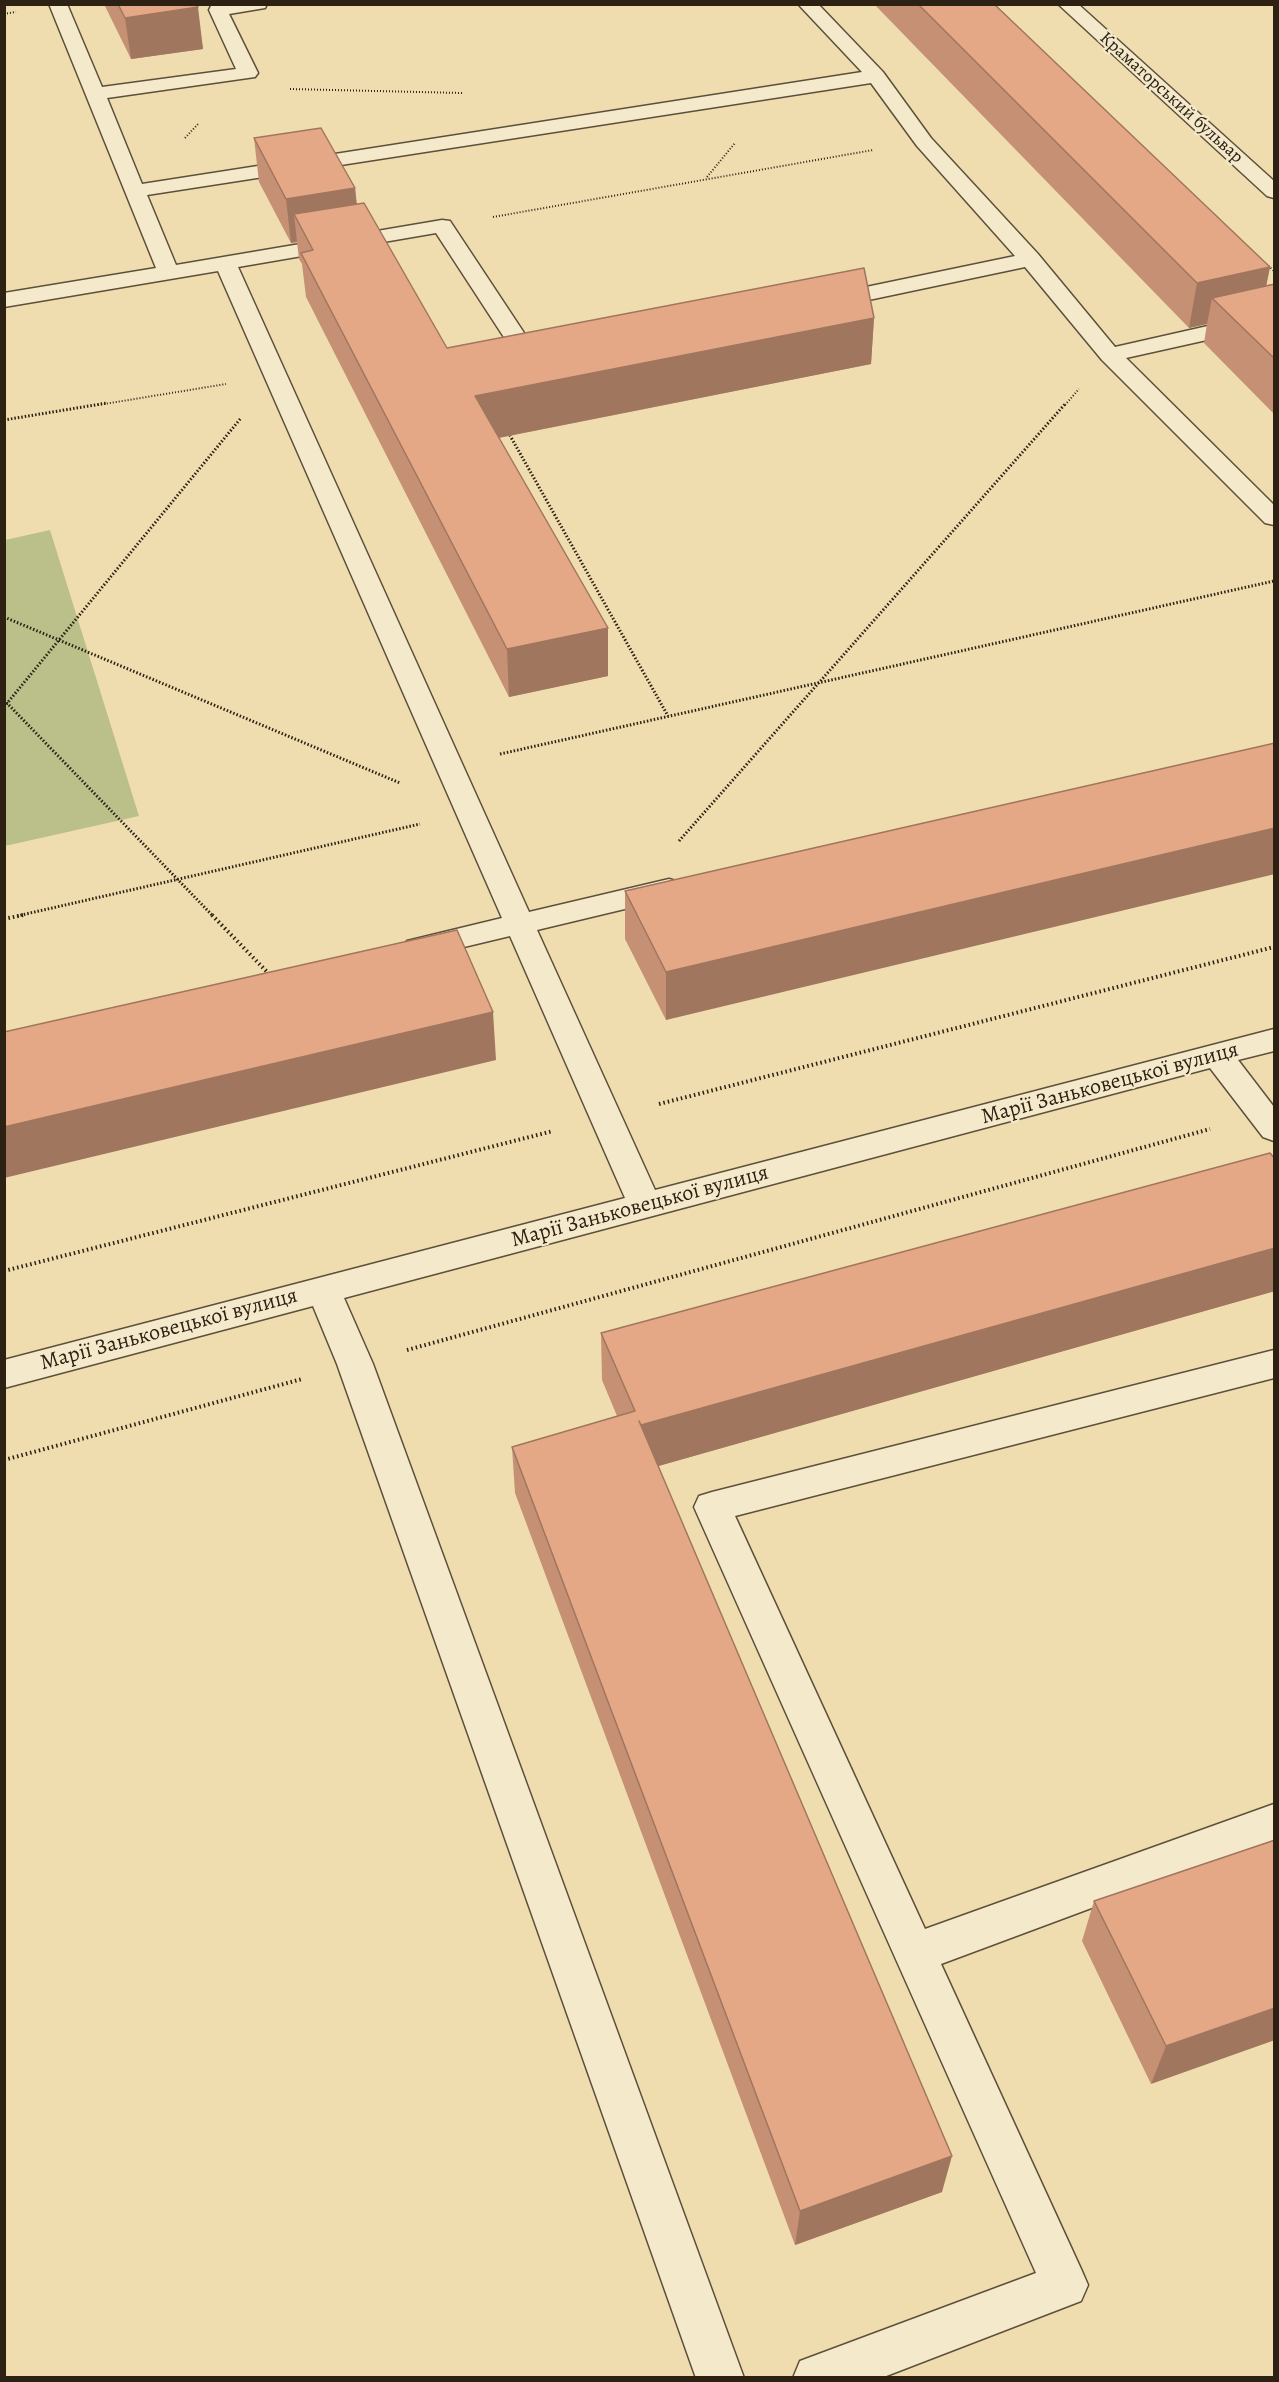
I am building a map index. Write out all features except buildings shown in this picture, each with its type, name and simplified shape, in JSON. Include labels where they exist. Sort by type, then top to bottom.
[{"type":"street","points":[[58,4],[168,272]]},
{"type":"street","points":[[95,94],[248,73],[218,10],[258,4]]},
{"type":"street","points":[[807,4],[876,76],[924,142],[1030,259],[1110,355],[1275,518]]},
{"type":"street","name":"Краматорський бульвар","points":[[1067,4],[1275,192]]},
{"type":"street","points":[[134,191],[876,76]]},
{"type":"street","points":[[4,300],[442,226],[531,363],[566,356]]},
{"type":"street","points":[[810,305],[1030,259]]},
{"type":"street","points":[[225,263],[645,1206]]},
{"type":"street","points":[[1110,355],[1275,318]]},
{"type":"street","points":[[389,955],[697,882]]},
{"type":"street","name":"Марії Заньковецької вулиця","points":[[4,1374],[1275,1040]]},
{"type":"street","points":[[1217,1055],[1269,1122]]},
{"type":"street","points":[[323,1290],[355,1364],[720,2378]]},
{"type":"street","points":[[817,2378],[1065,2285],[712,1507],[1275,1364]]},
{"type":"street","points":[[915,1953],[1275,1822]]},
{"type":"path","points":[[134,191],[248,73]]},
{"type":"path","points":[[234,87],[472,93]]},
{"type":"path","points":[[442,226],[924,142]]},
{"type":"path","points":[[1266,264],[1275,271]]},
{"type":"path","points":[[628,899],[1110,355]]},
{"type":"path","points":[[4,420],[276,376]]},
{"type":"path","points":[[276,376],[6,703],[276,981]]},
{"type":"path","points":[[504,425],[668,716]]},
{"type":"path","points":[[449,766],[1275,581]]},
{"type":"path","points":[[4,617],[470,813]]},
{"type":"path","points":[[4,919],[470,813]]},
{"type":"path","points":[[4,1460],[355,1364],[1269,1122]]},
{"type":"green space","points":[[50,530],[139,816],[5,846],[5,540]]}]
